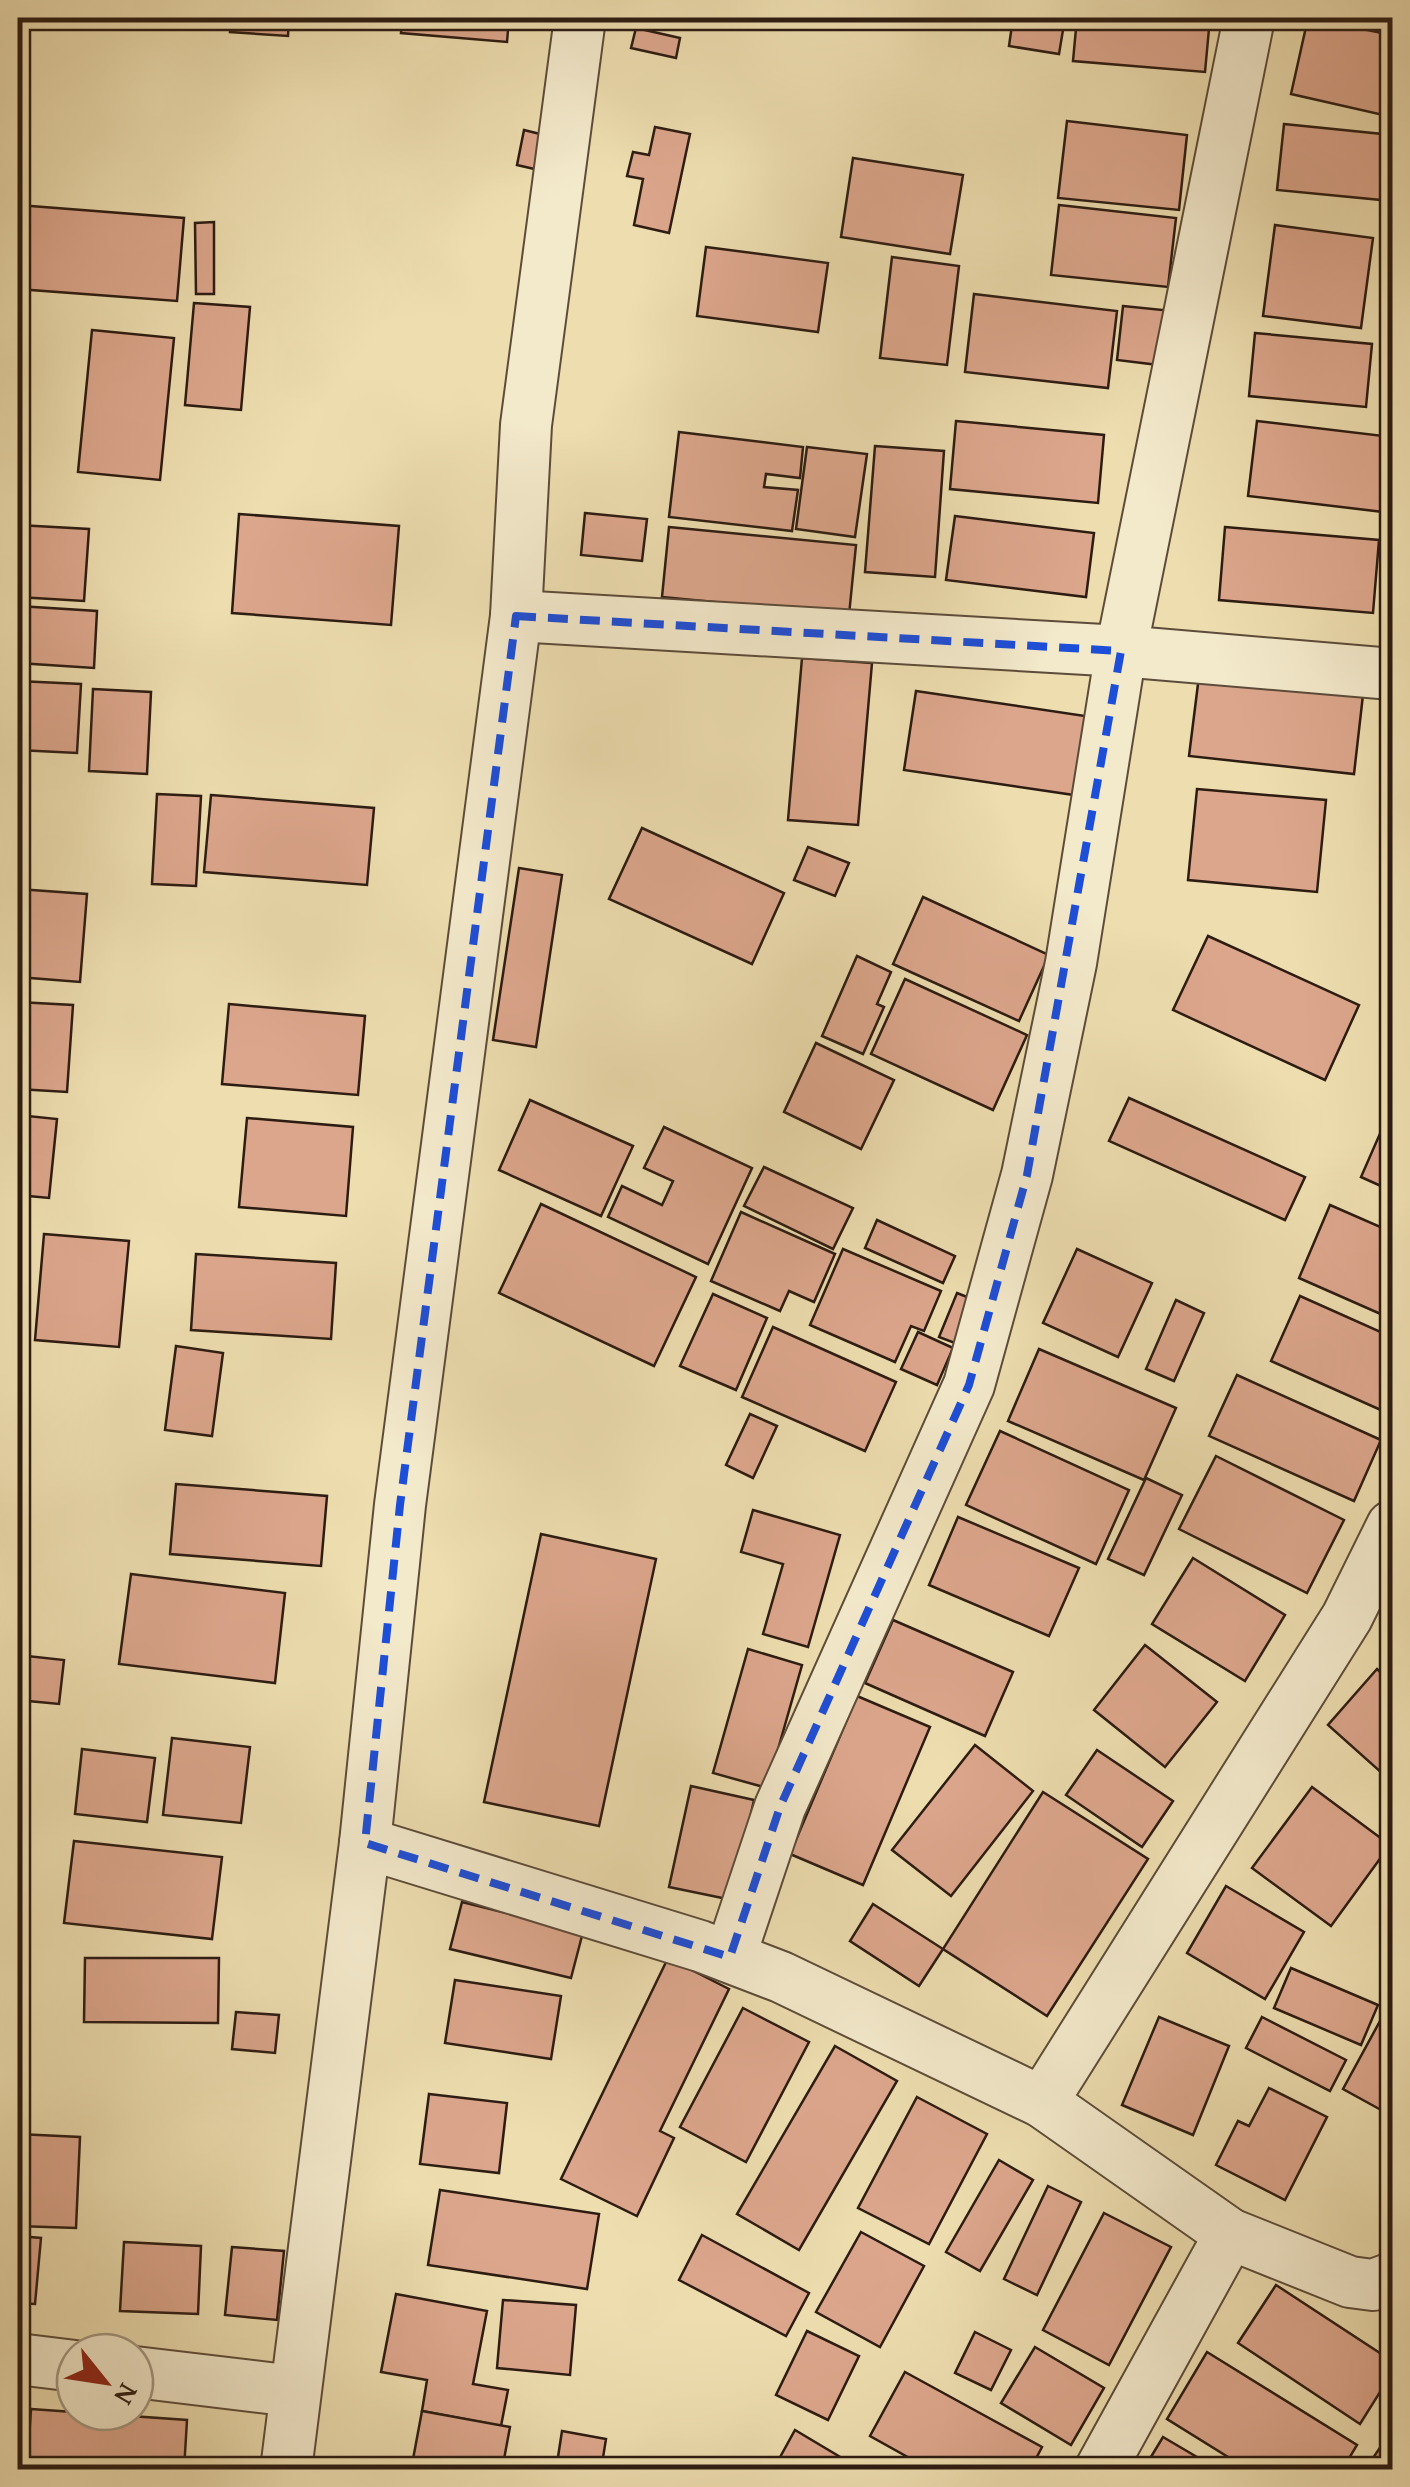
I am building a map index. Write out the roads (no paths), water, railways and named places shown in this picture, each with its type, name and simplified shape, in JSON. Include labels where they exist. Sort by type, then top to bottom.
[{"type":"street","points":[[286,2470],[365,1843],[400,1505],[516,616],[526,425],[580,18]]},
{"type":"street","points":[[730,1957],[780,1807],[969,1385],[1027,1175],[1070,963],[1121,651],[1249,18]]},
{"type":"street","points":[[516,616],[1121,651],[1392,674]]},
{"type":"street","points":[[1042,2102],[1347,1616],[1392,1526]]},
{"type":"street","points":[[365,1843],[730,1957],[781,1977],[1042,2102],[1230,2234],[1350,2282],[1373,2285],[1392,2278]]},
{"type":"street","points":[[1100,2470],[1230,2234]]},
{"type":"street","points":[[18,2359],[55,2364]]},
{"type":"street","points":[[155,2374],[294,2390]]}]
